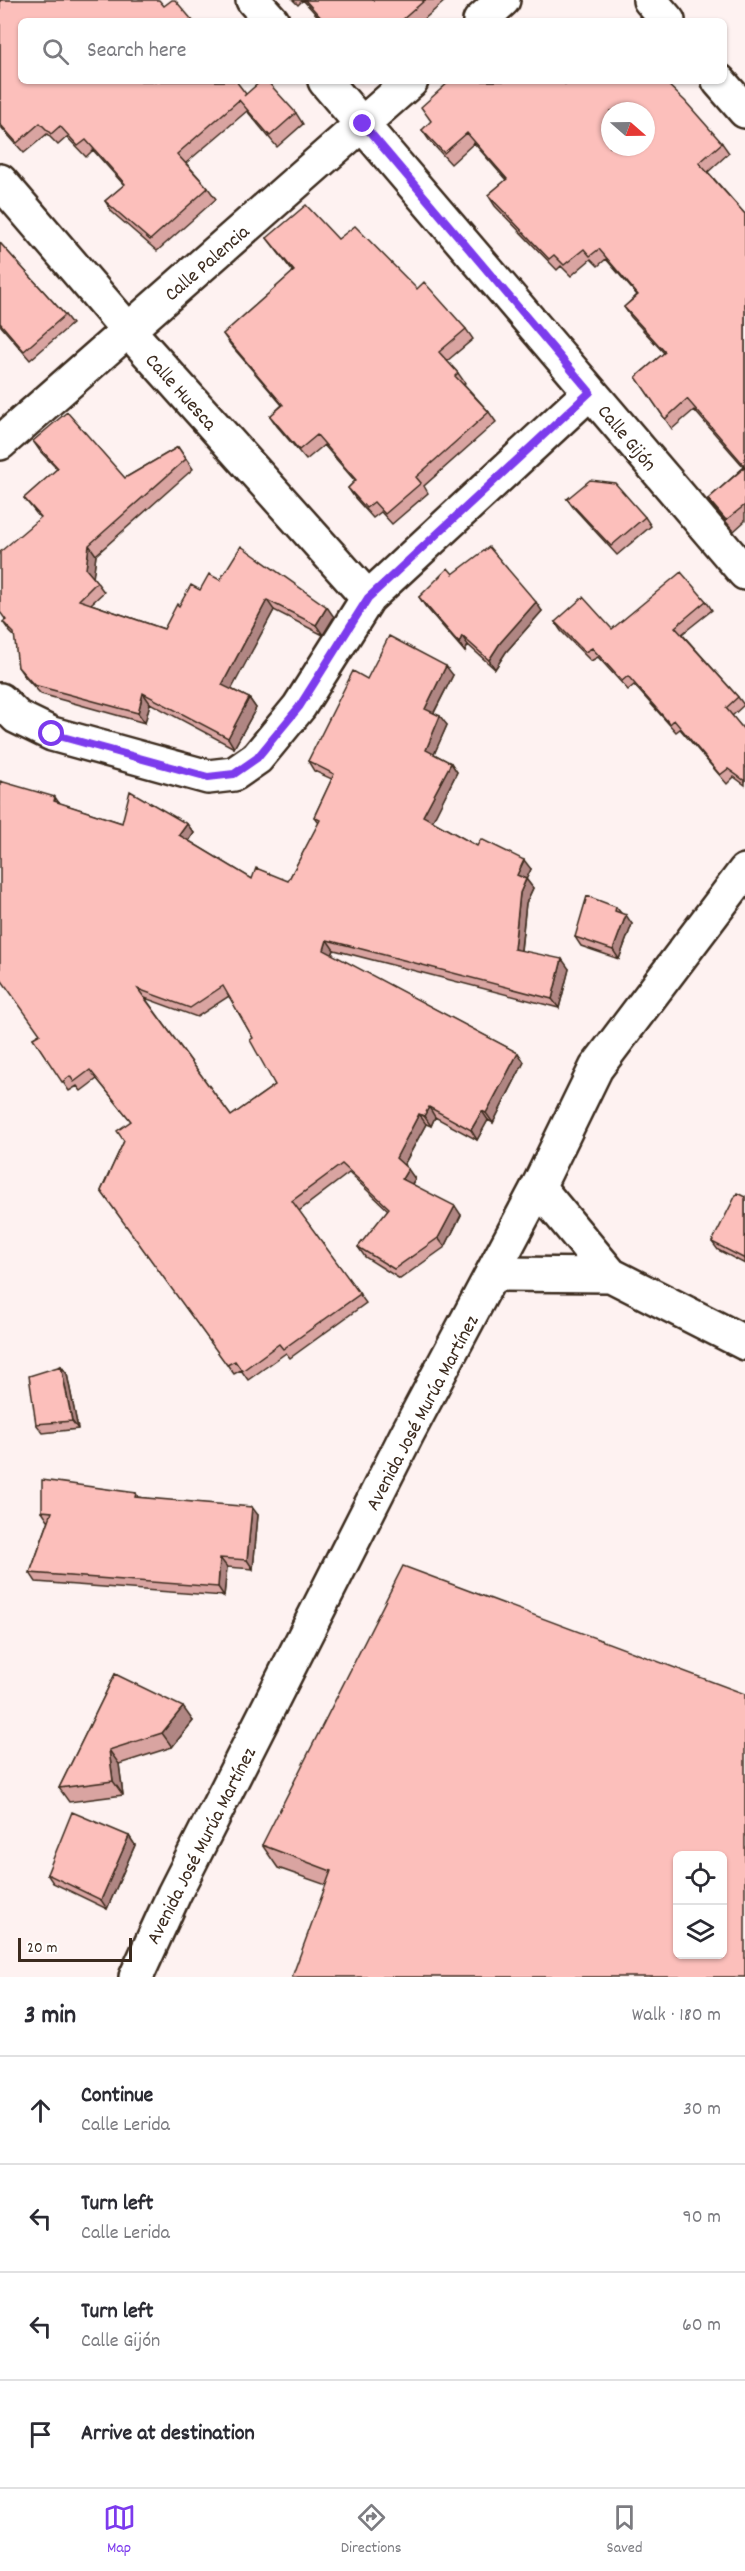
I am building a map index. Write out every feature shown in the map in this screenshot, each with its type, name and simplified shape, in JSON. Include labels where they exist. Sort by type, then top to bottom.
[{"type":"street","points":[[253,0],[269,18]]},
{"type":"street","points":[[483,18],[503,0]]},
{"type":"street","points":[[650,0],[665,18]]},
{"type":"street","name":"Calle Gijón","points":[[328,84],[745,573]]},
{"type":"street","name":"Calle Palencia","points":[[0,443],[408,84]]},
{"type":"street","points":[[722,84],[745,111]]},
{"type":"street","name":"Calle Huesca","points":[[0,181],[128,330],[368,598]]},
{"type":"street","points":[[0,700],[17,717],[52,734],[208,777],[234,774],[257,758],[299,707],[368,598],[590,392]]},
{"type":"street","name":"Avenida José Murúa Martínez","points":[[136,1977],[174,1894],[402,1444],[538,1187],[596,1068],[745,871]]},
{"type":"street","points":[[538,1187],[611,1275],[745,1343]]},
{"type":"street","points":[[493,1274],[611,1275]]},
{"type":"building","points":[[0,0],[159,0],[164,6],[175,0],[190,18],[18,18],[18,84],[238,84],[246,94],[244,96],[258,84],[270,84],[296,113],[270,136],[239,100],[177,154],[208,188],[150,240],[105,201],[125,184],[86,140],[78,146],[60,126],[51,134],[40,123],[17,143],[0,124]]},
{"type":"building","points":[[305,0],[425,0],[404,18],[321,18]]},
{"type":"building","points":[[447,84],[667,84],[685,101],[722,143],[699,163],[745,214],[745,466],[687,399],[665,419],[636,377],[665,352],[624,307],[638,295],[599,249],[590,256],[584,249],[564,265],[554,255],[549,259],[488,195],[507,179],[467,133],[444,153],[422,130],[431,121],[421,107]]},
{"type":"building","points":[[306,205],[338,239],[355,226],[417,289],[424,282],[466,329],[439,352],[458,373],[455,376],[489,412],[416,477],[421,483],[385,514],[374,502],[366,508],[348,488],[356,480],[317,435],[299,450],[270,416],[283,405],[223,334],[294,271],[267,238]]},
{"type":"building","points":[[0,243],[65,315],[24,351],[0,323]]},
{"type":"building","points":[[67,412],[125,478],[178,447],[186,459],[89,545],[86,569],[97,582],[79,600],[164,629],[177,604],[179,606],[191,585],[200,590],[209,574],[220,580],[241,546],[327,607],[316,625],[267,600],[222,685],[249,698],[228,738],[143,693],[138,713],[34,685],[18,667],[14,633],[3,622],[6,620],[0,612],[0,552],[41,517],[24,498],[58,468],[33,441]]},
{"type":"building","points":[[745,467],[745,505],[726,520],[708,499]]},
{"type":"building","points":[[590,480],[615,483],[645,517],[611,546],[567,499]]},
{"type":"building","points":[[489,547],[536,602],[500,643],[489,660],[462,636],[459,643],[419,597],[448,568],[453,574]]},
{"type":"building","points":[[681,572],[706,601],[675,627],[738,697],[726,708],[745,731],[745,781],[728,769],[720,775],[674,720],[670,724],[628,676],[622,681],[592,648],[585,652],[555,622],[583,597],[612,629]]},
{"type":"building","points":[[389,636],[446,666],[425,709],[440,716],[426,750],[451,763],[423,816],[477,846],[481,839],[524,860],[517,875],[526,879],[520,893],[514,949],[562,959],[552,999],[327,940],[324,950],[518,1053],[486,1113],[482,1111],[471,1130],[429,1107],[424,1116],[419,1114],[396,1158],[408,1169],[402,1179],[455,1206],[438,1238],[394,1269],[358,1247],[389,1208],[342,1164],[292,1201],[360,1294],[283,1349],[279,1344],[242,1371],[235,1361],[227,1365],[101,1191],[124,1141],[117,1131],[131,1121],[90,1070],[74,1082],[70,1076],[62,1082],[33,1038],[40,1034],[0,978],[0,781],[55,797],[54,801],[122,823],[130,791],[187,824],[179,835],[252,879],[256,868],[288,881],[320,820],[314,817],[334,774],[308,761],[353,671],[367,679]],"holes":[[[223,986],[253,1038],[250,1040],[275,1085],[231,1116],[138,989],[190,1008]]]},
{"type":"building","points":[[587,896],[616,907],[615,911],[626,915],[613,950],[575,937]]},
{"type":"building","points":[[737,1193],[745,1197],[745,1259],[712,1242]]},
{"type":"building","points":[[61,1366],[72,1421],[36,1424],[29,1376]]},
{"type":"building","points":[[42,1480],[136,1493],[135,1497],[252,1507],[247,1560],[220,1558],[218,1587],[30,1573],[52,1512],[42,1511]]},
{"type":"building","points":[[403,1566],[745,1694],[745,1977],[292,1977],[331,1871],[262,1845]]},
{"type":"building","points":[[115,1674],[183,1707],[162,1733],[109,1750],[113,1781],[59,1788]]},
{"type":"building","points":[[72,1812],[129,1836],[101,1900],[47,1874]]},
{"type":"route","points":[[52,734],[208,777],[234,774],[257,758],[299,707],[368,598],[590,392],[363,124]]}]
